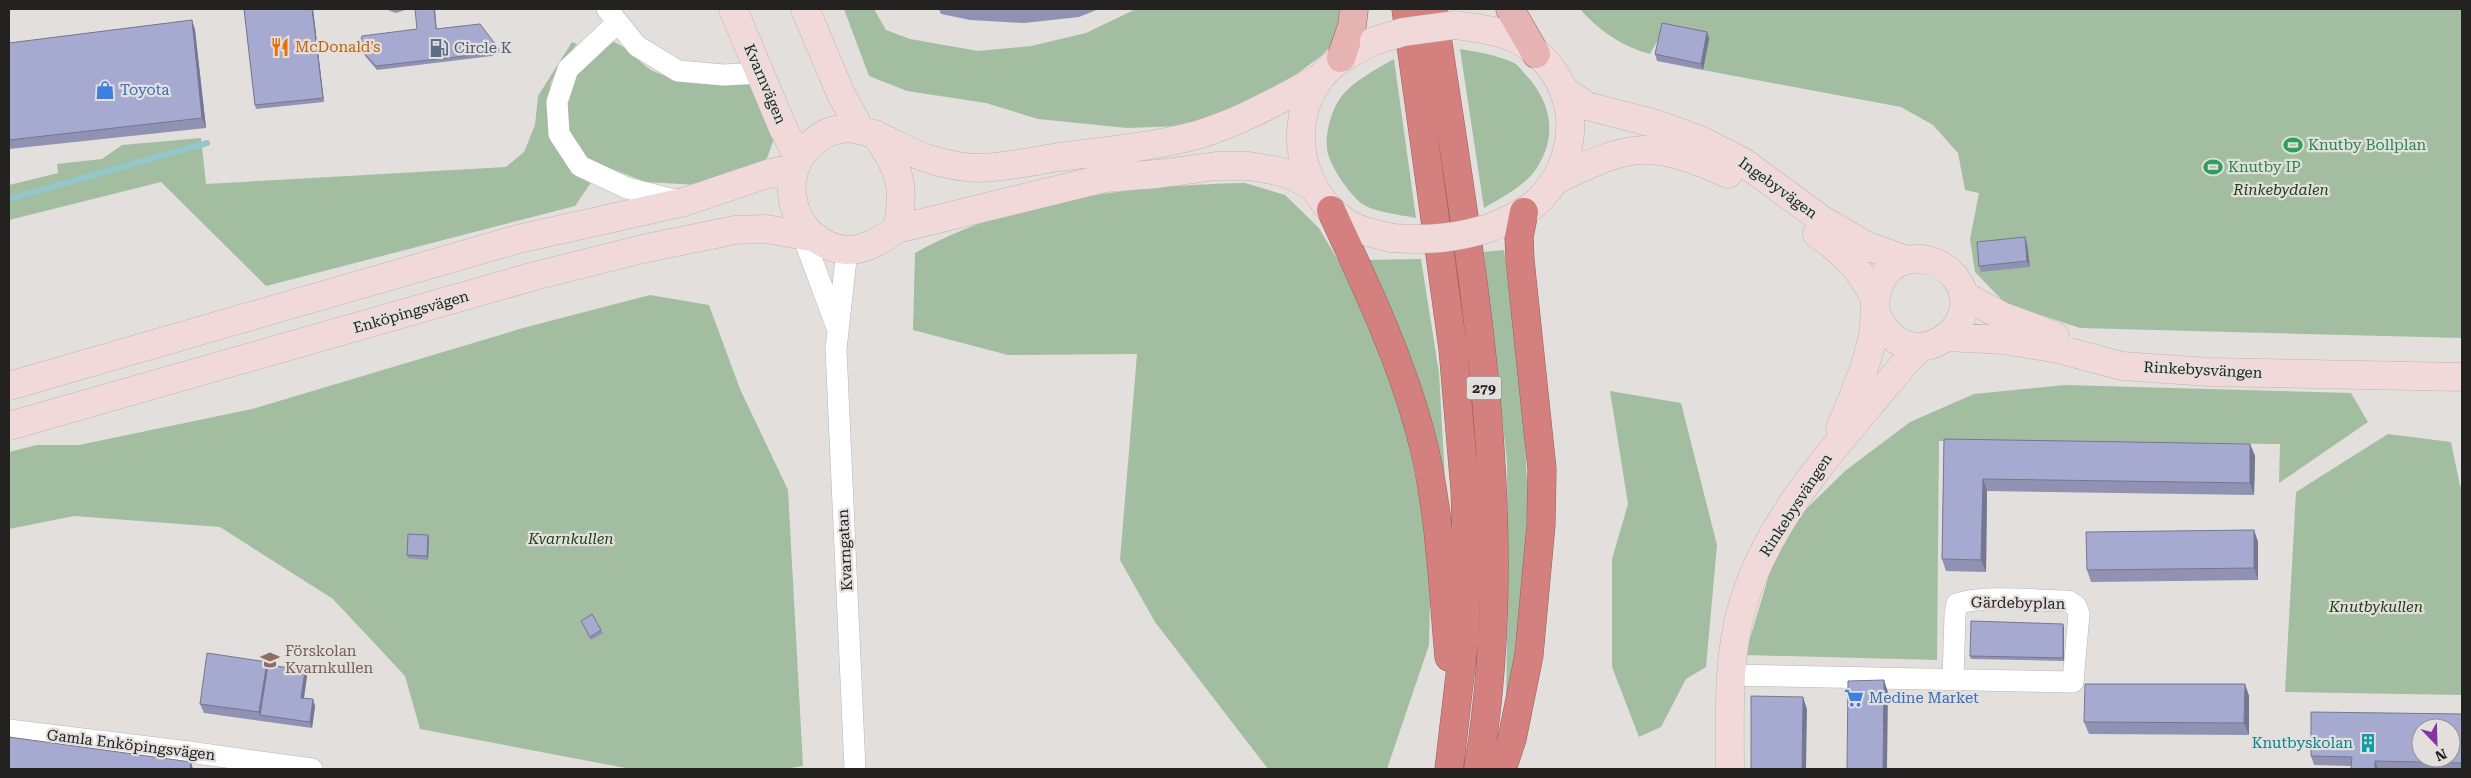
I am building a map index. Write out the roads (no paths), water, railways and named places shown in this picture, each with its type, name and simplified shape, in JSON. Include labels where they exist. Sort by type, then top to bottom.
[{"type":"highway","name":"279","points":[[1406,9],[1453,349],[1465,490],[1467,560],[1464,641],[1449,769]]},
{"type":"highway","name":"279","points":[[1433,9],[1480,345],[1492,490],[1495,558],[1492,642],[1478,769]]},
{"type":"highway","points":[[1331,210],[1399,361],[1420,430],[1440,543],[1455,726]]},
{"type":"highway","points":[[1502,769],[1512,739],[1529,655],[1541,525],[1542,469],[1520,260],[1519,237],[1524,212]]},
{"type":"main road","name":"Kvarnvägen","points":[[733,9],[761,73],[796,163]]},
{"type":"main road","points":[[805,9],[841,94],[900,175],[902,206],[897,229]]},
{"type":"main road","points":[[1341,58],[1352,26],[1354,9]]},
{"type":"main road","points":[[1510,9],[1536,54]]},
{"type":"main road","points":[[1314,187],[1280,172],[1249,166],[1216,166],[1157,174],[1105,178],[897,229],[882,240],[866,247],[846,250],[810,237],[796,215],[791,191],[796,163],[808,146],[835,130],[868,131],[928,159],[976,168],[1159,144],[1198,134],[1233,122],[1320,78],[1341,58],[1374,41],[1403,32],[1455,25],[1496,32],[1518,40],[1536,54],[1551,70],[1564,90],[1571,132],[1564,165],[1555,181],[1542,197],[1524,212],[1492,227],[1447,238],[1422,240],[1392,238],[1352,226],[1331,210],[1314,187],[1305,169],[1301,151],[1303,116],[1310,96],[1320,78]]},
{"type":"main road","name":"Ingebyvägen","points":[[1564,90],[1587,106],[1656,124],[1700,140],[1743,162],[1821,219],[1867,246],[1907,260]]},
{"type":"main road","name":"Ingebyvägen","points":[[1555,181],[1597,160],[1628,150],[1657,148],[1697,160],[1737,178],[1845,254],[1866,280],[1875,306]]},
{"type":"main road","points":[[9,386],[518,239],[684,202],[796,163]]},
{"type":"main road","name":"Enköpingsvägen","points":[[9,426],[531,277],[647,248],[735,230],[766,229],[810,237]]},
{"type":"main road","points":[[1907,260],[1920,257],[1942,264],[1958,280],[1963,295],[1962,312],[1956,327],[1947,337]]},
{"type":"main road","name":"Rinkebysvängen","points":[[1834,447],[1873,339],[1875,306],[1884,275],[1907,260]]},
{"type":"main road","name":"Rinkebysvängen","points":[[1963,295],[2002,316],[2062,338],[2124,349],[2209,359],[2462,364]]},
{"type":"main road","points":[[1875,306],[1882,327],[1898,341],[1920,347]]},
{"type":"main road","name":"Rinkebysvängen","points":[[1730,769],[1731,676],[1742,607],[1760,558],[1786,514],[1834,447],[1920,347],[1933,344],[1947,337],[2004,340],[2058,349],[2122,366],[2209,372],[2462,377]]},
{"type":"street","points":[[684,202],[627,188],[580,166],[559,134],[557,102],[568,69],[612,16],[637,46],[678,71],[724,75],[761,73]]},
{"type":"street","points":[[810,237],[838,330]]},
{"type":"street","name":"Kvarngatan","points":[[846,250],[836,349],[855,769]]},
{"type":"street","name":"Gärdebyplan","points":[[1731,676],[2073,682],[2079,614],[2076,606],[2068,601],[1970,599],[1958,604],[1955,615],[1953,679]]},
{"type":"street","name":"Gamla Enköpingsvägen","points":[[9,730],[204,761],[312,769]]},
{"type":"waterway","points":[[9,199],[207,143]]},
{"type":"place","name":"McDonald's","points":[[280,47]]},
{"type":"place","name":"Circle K","points":[[439,48]]},
{"type":"place","name":"Toyota","points":[[105,90]]},
{"type":"place","name":"Knutby Bollplan","points":[[2293,145]]},
{"type":"place","name":"Knutby IP","points":[[2213,167]]},
{"type":"place","name":"Förskolan Kvarnkullen","points":[[270,660]]},
{"type":"place","name":"Medine Market","points":[[1854,698]]},
{"type":"place","name":"Knutbyskolan","points":[[2368,743]]},
{"type":"park label","name":"Rinkebydalen","points":[[2281,190]]},
{"type":"park label","name":"Kvarnkullen","points":[[571,539]]},
{"type":"park label","name":"Knutbykullen","points":[[2376,607]]}]
